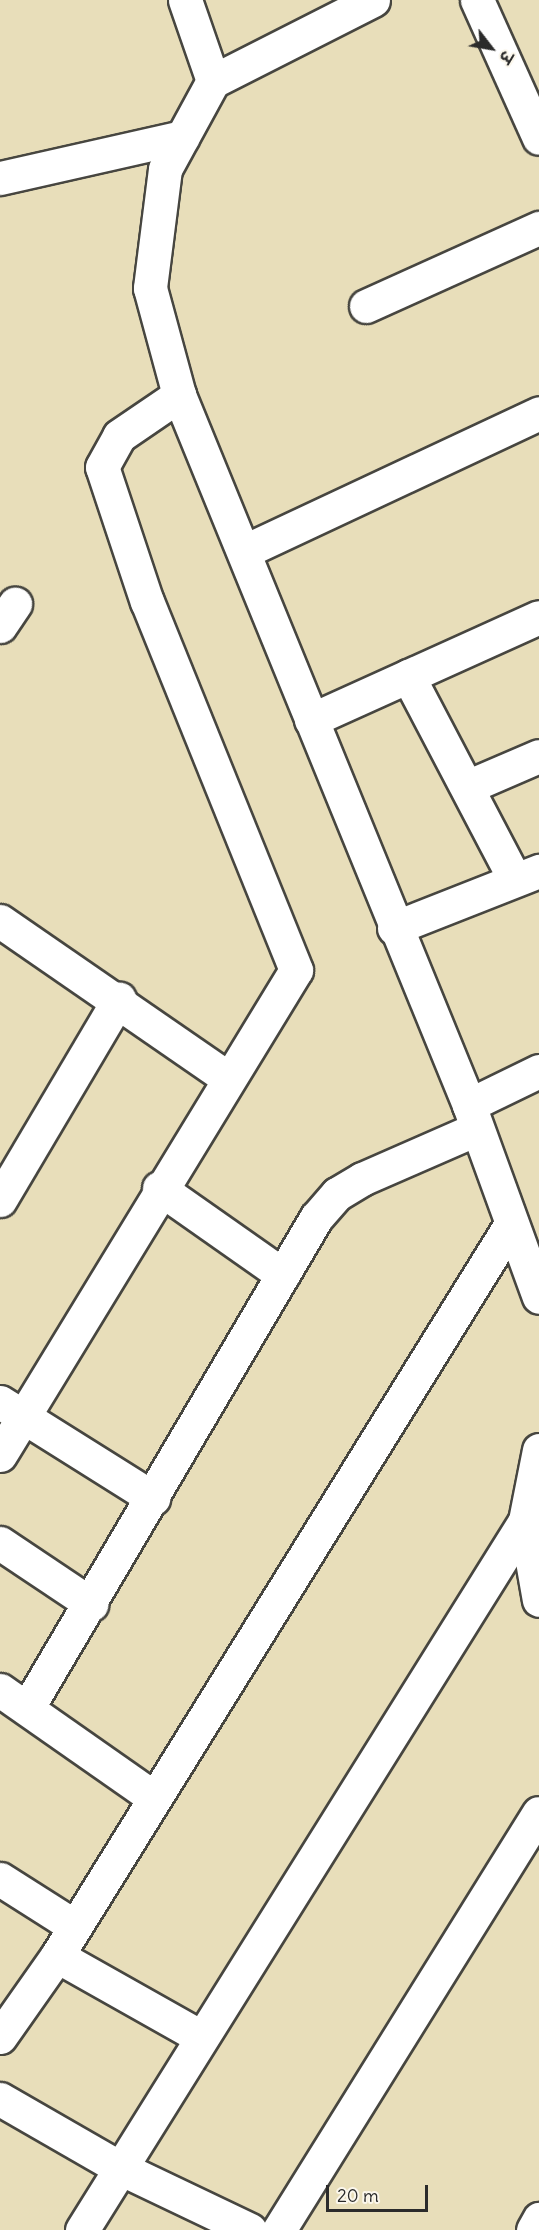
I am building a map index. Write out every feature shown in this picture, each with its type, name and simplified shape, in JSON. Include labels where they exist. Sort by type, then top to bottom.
[{"type":"street","points":[[185,0],[213,81]]},
{"type":"street","points":[[373,0],[213,81],[165,169],[150,288],[179,395],[245,551],[471,1117],[511,1224],[536,1276]]},
{"type":"street","points":[[477,0],[539,138]]},
{"type":"street","points":[[0,178],[182,137]]},
{"type":"street","points":[[366,306],[539,228]]},
{"type":"street","points":[[0,1455],[12,1409],[159,1188],[296,970],[147,602],[102,467],[119,436],[179,395]]},
{"type":"street","points":[[245,551],[539,413]]},
{"type":"street","points":[[311,720],[539,617]]},
{"type":"street","points":[[394,928],[527,876],[467,788],[408,676]]},
{"type":"street","points":[[467,788],[539,756]]},
{"type":"street","points":[[0,921],[119,999],[228,1078]]},
{"type":"street","points":[[0,1200],[119,999]]},
{"type":"street","points":[[28,1707],[91,1604],[283,1275],[337,1194],[471,1117],[539,1071]]},
{"type":"street","points":[[159,1188],[283,1275]]},
{"type":"street","points":[[0,2037],[57,1956],[511,1224]]},
{"type":"street","points":[[12,1409],[153,1498]]},
{"type":"street","points":[[539,1450],[532,1520],[539,1600]]},
{"type":"street","points":[[82,2230],[201,2037],[532,1520]]},
{"type":"street","points":[[0,1543],[91,1604]]},
{"type":"street","points":[[0,1690],[28,1707],[154,1798]]},
{"type":"street","points":[[279,2230],[539,1813]]},
{"type":"street","points":[[0,1879],[74,1926]]},
{"type":"street","points":[[57,1956],[201,2037]]},
{"type":"street","points":[[0,2099],[120,2168],[250,2230]]},
{"type":"street","points":[[533,2230],[539,2219]]}]
